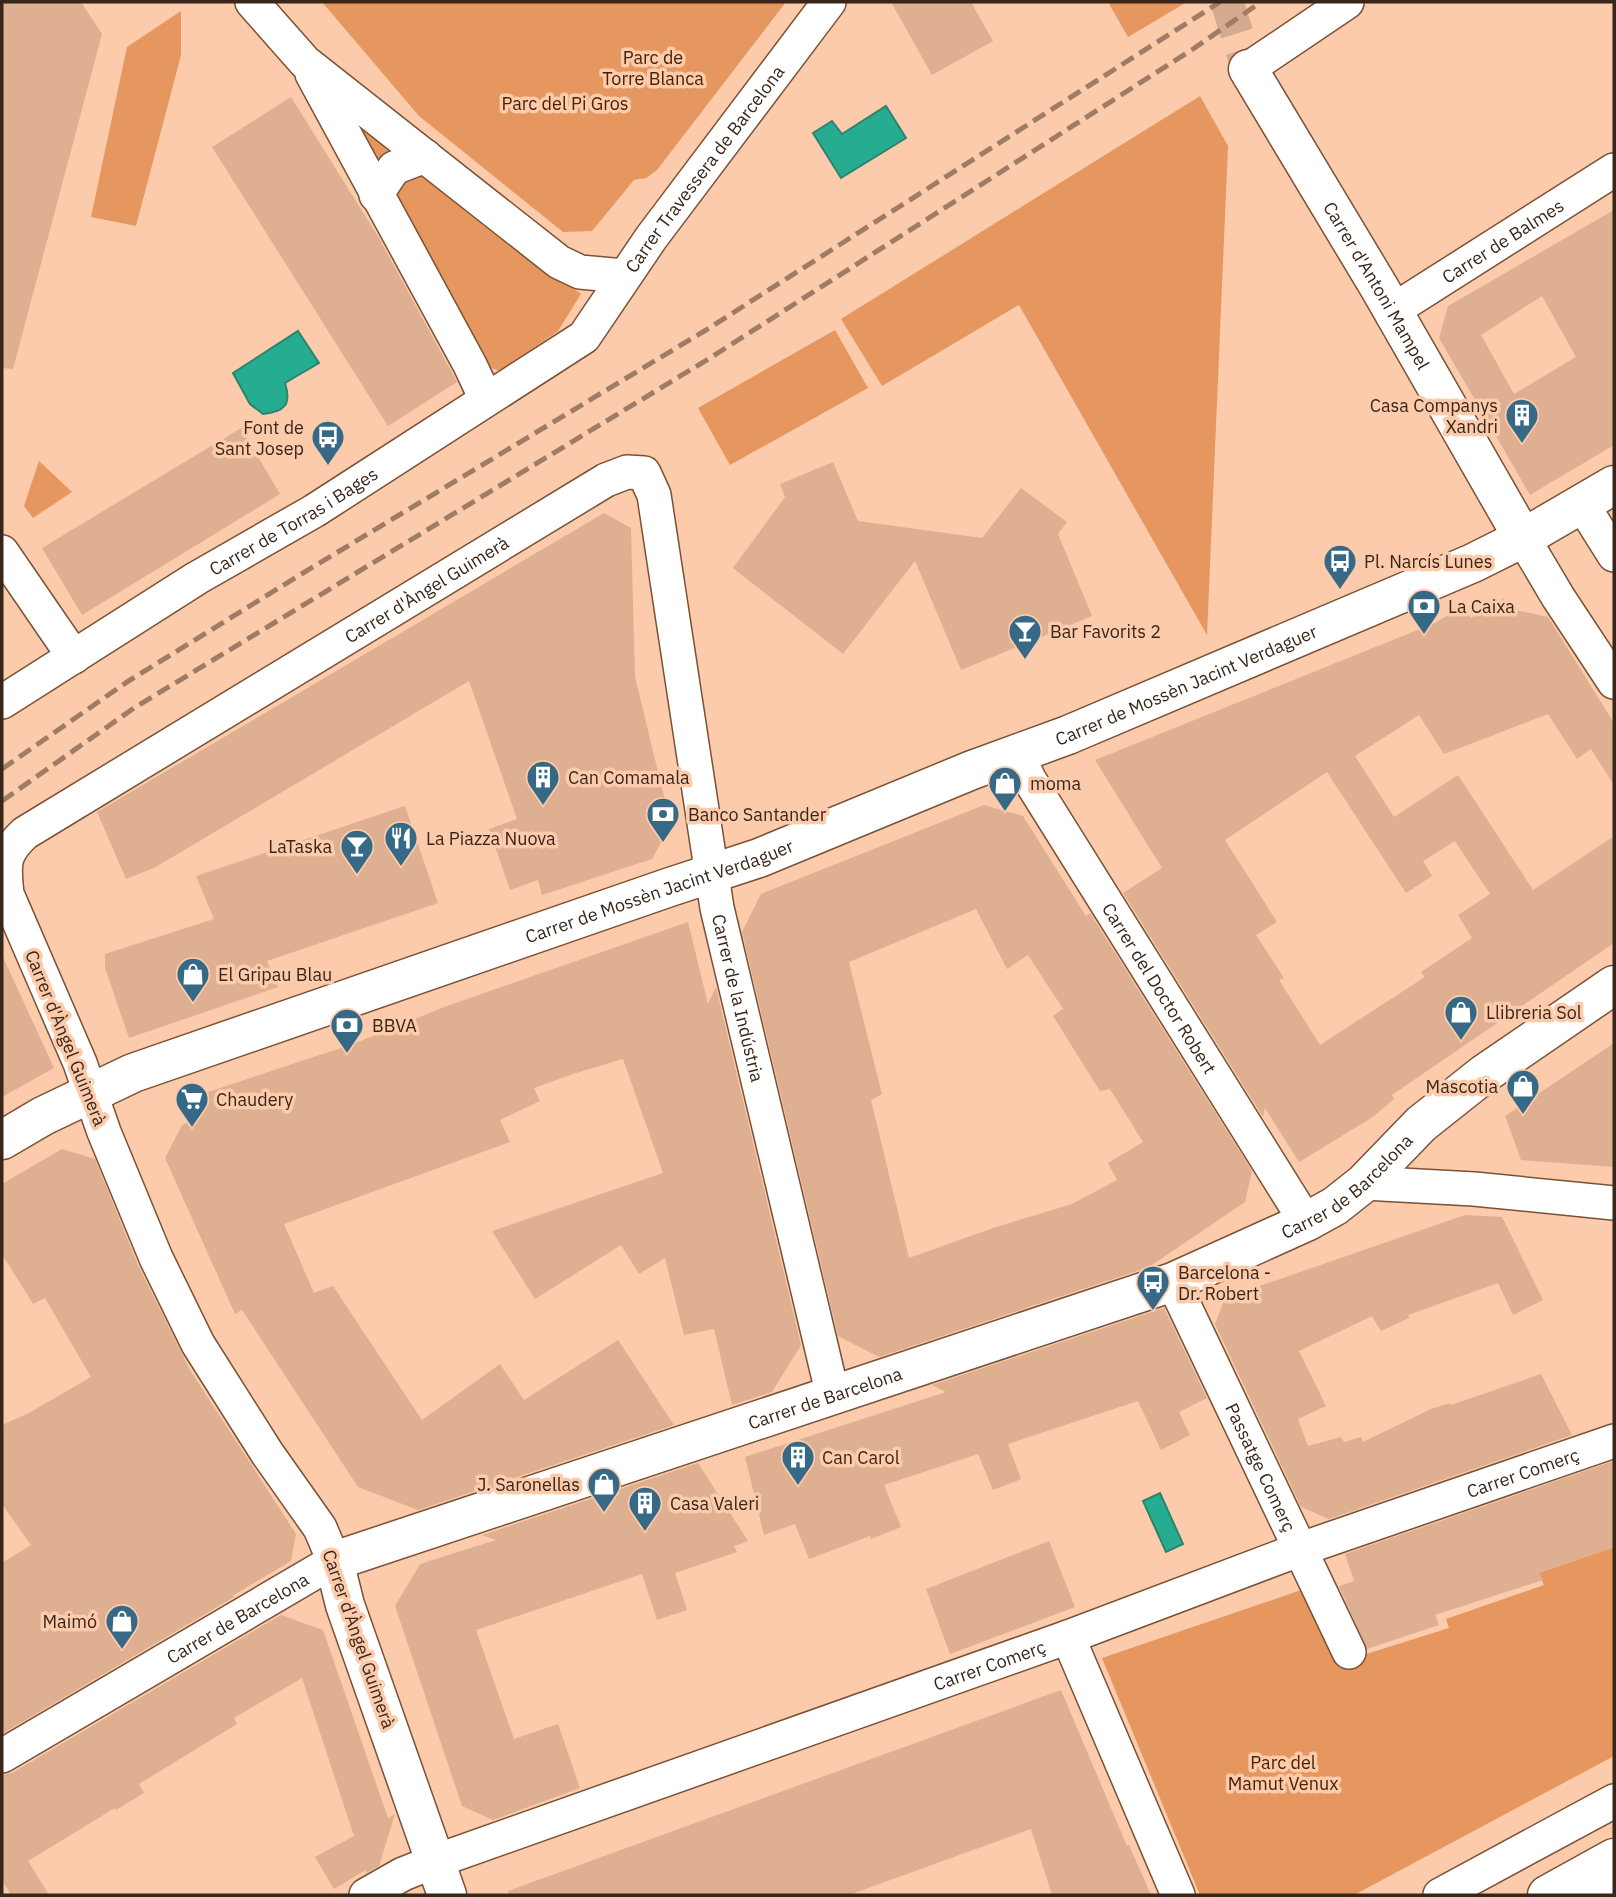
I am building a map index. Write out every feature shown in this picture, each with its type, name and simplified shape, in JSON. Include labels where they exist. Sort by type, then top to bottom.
[{"type":"street","points":[[252,2],[305,62],[559,262],[580,272],[624,276]]},
{"type":"street","name":"Carrer Travessera de Barcelona","points":[[584,337],[624,276],[829,2]]},
{"type":"street","points":[[1248,69],[1347,2]]},
{"type":"street","points":[[305,62],[486,399]]},
{"type":"street","name":"Carrer d'Antoni Mampel","points":[[1248,69],[1558,597],[1614,682]]},
{"type":"street","points":[[376,195],[394,168],[425,156]]},
{"type":"street","name":"Carrer de Balmes","points":[[1392,311],[1614,170]]},
{"type":"street","name":"Carrer de Torras i Bages","points":[[2,702],[197,578],[314,511],[584,337]]},
{"type":"street","name":"Carrer d'Àngel Guimerà","points":[[442,1878],[345,1605],[334,1561],[320,1528],[267,1453],[198,1344],[156,1258],[7,894],[4,866],[11,846],[37,826],[606,480],[627,472],[644,473]]},
{"type":"street","name":"Carrer de la Indústria","points":[[644,473],[654,495],[717,908],[834,1396]]},
{"type":"street","name":"Carrer de Mossèn Jacint Verdaguer","points":[[2,1140],[90,1092],[133,1073],[760,858],[1017,752],[1068,735],[1461,568],[1523,538],[1614,485]]},
{"type":"street","points":[[1582,504],[1614,555]]},
{"type":"street","points":[[2,552],[74,657]]},
{"type":"street","name":"Carrer del Doctor Robert","points":[[1017,752],[1029,779],[1307,1222]]},
{"type":"street","name":"Carrer de Barcelona","points":[[2,1756],[334,1561],[1174,1282],[1307,1222],[1335,1206],[1364,1183],[1422,1124],[1484,1074],[1614,985]]},
{"type":"street","points":[[1364,1183],[1474,1189],[1614,1203]]},
{"type":"street","name":"Passatge Comerç","points":[[1174,1282],[1349,1652]]},
{"type":"street","name":"Carrer Comerç","points":[[366,1895],[403,1874],[442,1878],[1301,1549],[1614,1441]]},
{"type":"street","points":[[1057,1641],[1178,1895]]},
{"type":"street","points":[[1440,1895],[1614,1801]]},
{"type":"street","points":[[1547,1895],[1614,1858]]},
{"type":"street","points":[[1606,1895],[1614,1891]]},
{"type":"green space","name":"Parc del Pi Gros","points":[[322,2],[786,2],[657,170],[646,178],[634,180],[592,231],[563,232],[419,116]]},
{"type":"green space","points":[[1108,2],[1187,2],[1128,37]]},
{"type":"green space","points":[[181,11],[181,55],[136,226],[91,217],[127,47]]},
{"type":"green space","points":[[1200,96],[1228,146],[1207,635],[1019,305],[882,386],[841,319]]},
{"type":"green space","points":[[337,100],[581,294],[558,331],[500,371],[477,363]]},
{"type":"green space","points":[[835,330],[868,388],[730,465],[698,408]]},
{"type":"green space","points":[[39,461],[72,492],[33,518],[24,506]]},
{"type":"green space","name":"Parc del Mamut Venux","points":[[1614,1547],[1614,1756],[1354,1895],[1200,1895],[1102,1658],[1307,1588],[1341,1662],[1449,1628],[1446,1619],[1544,1585],[1539,1573]]},
{"type":"water","points":[[886,106],[906,138],[841,178],[813,133],[832,121],[842,134]]},
{"type":"water","points":[[298,331],[319,363],[285,383],[287,402],[281,409],[263,414],[250,404],[233,373]]},
{"type":"water","points":[[1160,1493],[1183,1544],[1166,1552],[1143,1501]]},
{"type":"building","points":[[2,2],[81,2],[102,34],[13,369],[2,368]]},
{"type":"building","points":[[891,2],[971,2],[993,41],[932,75]]},
{"type":"building","points":[[291,97],[379,238],[457,382],[388,426],[212,147]]},
{"type":"building","points":[[1614,210],[1614,445],[1530,495],[1439,338],[1448,306]],"holes":[[[1542,296],[1576,357],[1514,394],[1481,335]]]},
{"type":"building","points":[[241,428],[280,494],[82,615],[42,548]]},
{"type":"building","points":[[833,462],[858,521],[982,538],[1021,488],[1067,522],[1058,534],[1092,616],[961,670],[915,561],[843,654],[733,568],[785,497],[780,484]]},
{"type":"building","points":[[604,513],[631,528],[635,677],[671,825],[652,859],[542,895],[538,880],[510,890],[489,829],[517,819],[469,681],[154,868],[126,879],[97,812]]},
{"type":"building","points":[[1504,598],[1511,609],[1548,617],[1614,723],[1614,785],[1591,749],[1577,759],[1548,714],[1444,754],[1419,715],[1355,756],[1394,817],[1458,775],[1533,890],[1614,836],[1614,943],[1392,1095],[1394,1099],[1373,1117],[1299,1162],[1265,1108],[1263,1117],[1123,893],[1162,868],[1095,760],[1435,623],[1463,606],[1471,618]],"holes":[[[1327,772],[1406,893],[1432,876],[1423,861],[1455,841],[1490,894],[1458,915],[1472,938],[1421,972],[1425,977],[1320,1045],[1279,980],[1284,978],[1256,935],[1277,922],[1225,840]]]},
{"type":"building","points":[[984,805],[1023,816],[1086,916],[1090,913],[1252,1171],[1245,1202],[1149,1267],[879,1357],[838,1336],[742,932],[761,894]],"holes":[[[976,909],[1007,969],[1028,955],[1063,1009],[1053,1016],[1100,1091],[1110,1089],[1143,1142],[1108,1163],[1117,1180],[1072,1204],[909,1258],[871,1100],[882,1094],[849,962]]]},
{"type":"building","points":[[405,806],[438,903],[267,961],[278,987],[129,1038],[105,968],[105,954],[214,919],[196,876]]},
{"type":"building","points":[[688,922],[708,1004],[716,987],[801,1345],[772,1392],[732,1405],[714,1329],[684,1335],[665,1258],[639,1274],[621,1245],[535,1299],[492,1231],[663,1173],[623,1059],[576,1073],[534,1088],[540,1101],[500,1120],[510,1142],[284,1224],[314,1293],[333,1286],[422,1420],[500,1364],[524,1400],[618,1340],[674,1425],[418,1510],[358,1487],[242,1310],[235,1314],[165,1158],[182,1125],[200,1117],[193,1097],[353,1044],[447,1006]]},
{"type":"building","points":[[2,955],[54,1068],[2,1097]]},
{"type":"building","points":[[1614,1043],[1614,1167],[1521,1160],[1505,1116]]},
{"type":"building","points":[[62,1149],[95,1159],[138,1265],[190,1370],[296,1534],[291,1561],[2,1734],[2,1563],[31,1545],[2,1504],[2,1425],[29,1413],[91,1377],[45,1298],[33,1304],[2,1254],[2,1184]]},
{"type":"building","points":[[1465,1215],[1502,1217],[1543,1300],[1513,1315],[1498,1283],[1408,1315],[1409,1318],[1381,1331],[1372,1316],[1299,1351],[1326,1406],[1298,1419],[1308,1446],[1341,1437],[1344,1442],[1361,1437],[1363,1442],[1431,1409],[1450,1403],[1451,1405],[1541,1374],[1572,1435],[1329,1519],[1301,1507],[1215,1324],[1225,1298]]},
{"type":"building","points":[[1164,1308],[1207,1398],[1179,1412],[1190,1435],[1161,1450],[1138,1401],[1008,1444],[1021,1479],[993,1490],[978,1454],[884,1485],[901,1527],[871,1539],[870,1536],[809,1559],[795,1524],[764,1535],[745,1457],[946,1392],[932,1385]]},
{"type":"building","points":[[1614,1461],[1614,1547],[1539,1573],[1543,1580],[1435,1615],[1439,1625],[1367,1649],[1339,1586],[1354,1581],[1345,1554]]},
{"type":"building","points":[[698,1463],[748,1541],[734,1546],[737,1552],[675,1573],[687,1610],[657,1620],[642,1574],[476,1630],[514,1739],[558,1724],[580,1788],[493,1820],[462,1806],[395,1606],[420,1564],[496,1540],[482,1535]]},
{"type":"building","points":[[1049,1541],[1075,1607],[950,1654],[926,1589]]},
{"type":"building","points":[[281,1615],[323,1630],[388,1818],[395,1814],[379,1866],[366,1873],[366,1870],[334,1889],[315,1857],[354,1836],[302,1678],[234,1718],[237,1724],[139,1784],[144,1793],[28,1861],[49,1895],[11,1895],[2,1880],[2,1775],[12,1773]]},
{"type":"building","points":[[1061,1690],[1127,1846],[1129,1845],[1151,1895],[1052,1895],[1031,1829],[849,1895],[509,1895],[508,1891]]},
{"type":"tunnel","points":[[1227,2],[1248,69]]},
{"type":"railway","points":[[2,769],[127,682],[706,330],[1220,2]]},
{"type":"railway","points":[[2,801],[134,708],[710,358],[1193,49],[1261,2]]},
{"type":"place","name":"Casa Companys Xandri","points":[[1522,445]]},
{"type":"place","name":"Font de Sant Josep","points":[[328,467]]},
{"type":"place","name":"Pl. Narcís Lunes","points":[[1340,591]]},
{"type":"place","name":"La Caixa","points":[[1424,636]]},
{"type":"place","name":"Bar Favorits 2","points":[[1025,661]]},
{"type":"place","name":"Can Comamala","points":[[543,807]]},
{"type":"place","name":"moma","points":[[1005,813]]},
{"type":"place","name":"Banco Santander","points":[[663,844]]},
{"type":"place","name":"La Piazza Nuova","points":[[401,868]]},
{"type":"place","name":"LaTaska","points":[[357,876]]},
{"type":"place","name":"El Gripau Blau","points":[[193,1004]]},
{"type":"place","name":"Llibreria Sol","points":[[1461,1042]]},
{"type":"place","name":"BBVA","points":[[347,1055]]},
{"type":"place","name":"Mascotia","points":[[1523,1116]]},
{"type":"place","name":"Chaudery","points":[[192,1129]]},
{"type":"place","name":"Barcelona - Dr. Robert","points":[[1153,1312]]},
{"type":"place","name":"Can Carol","points":[[798,1487]]},
{"type":"place","name":"J. Saronellas","points":[[604,1514]]},
{"type":"place","name":"Casa Valeri","points":[[645,1533]]},
{"type":"place","name":"Maimó","points":[[122,1651]]},
{"type":"park label","name":"Parc de Torre Blanca","points":[[653,67]]}]
